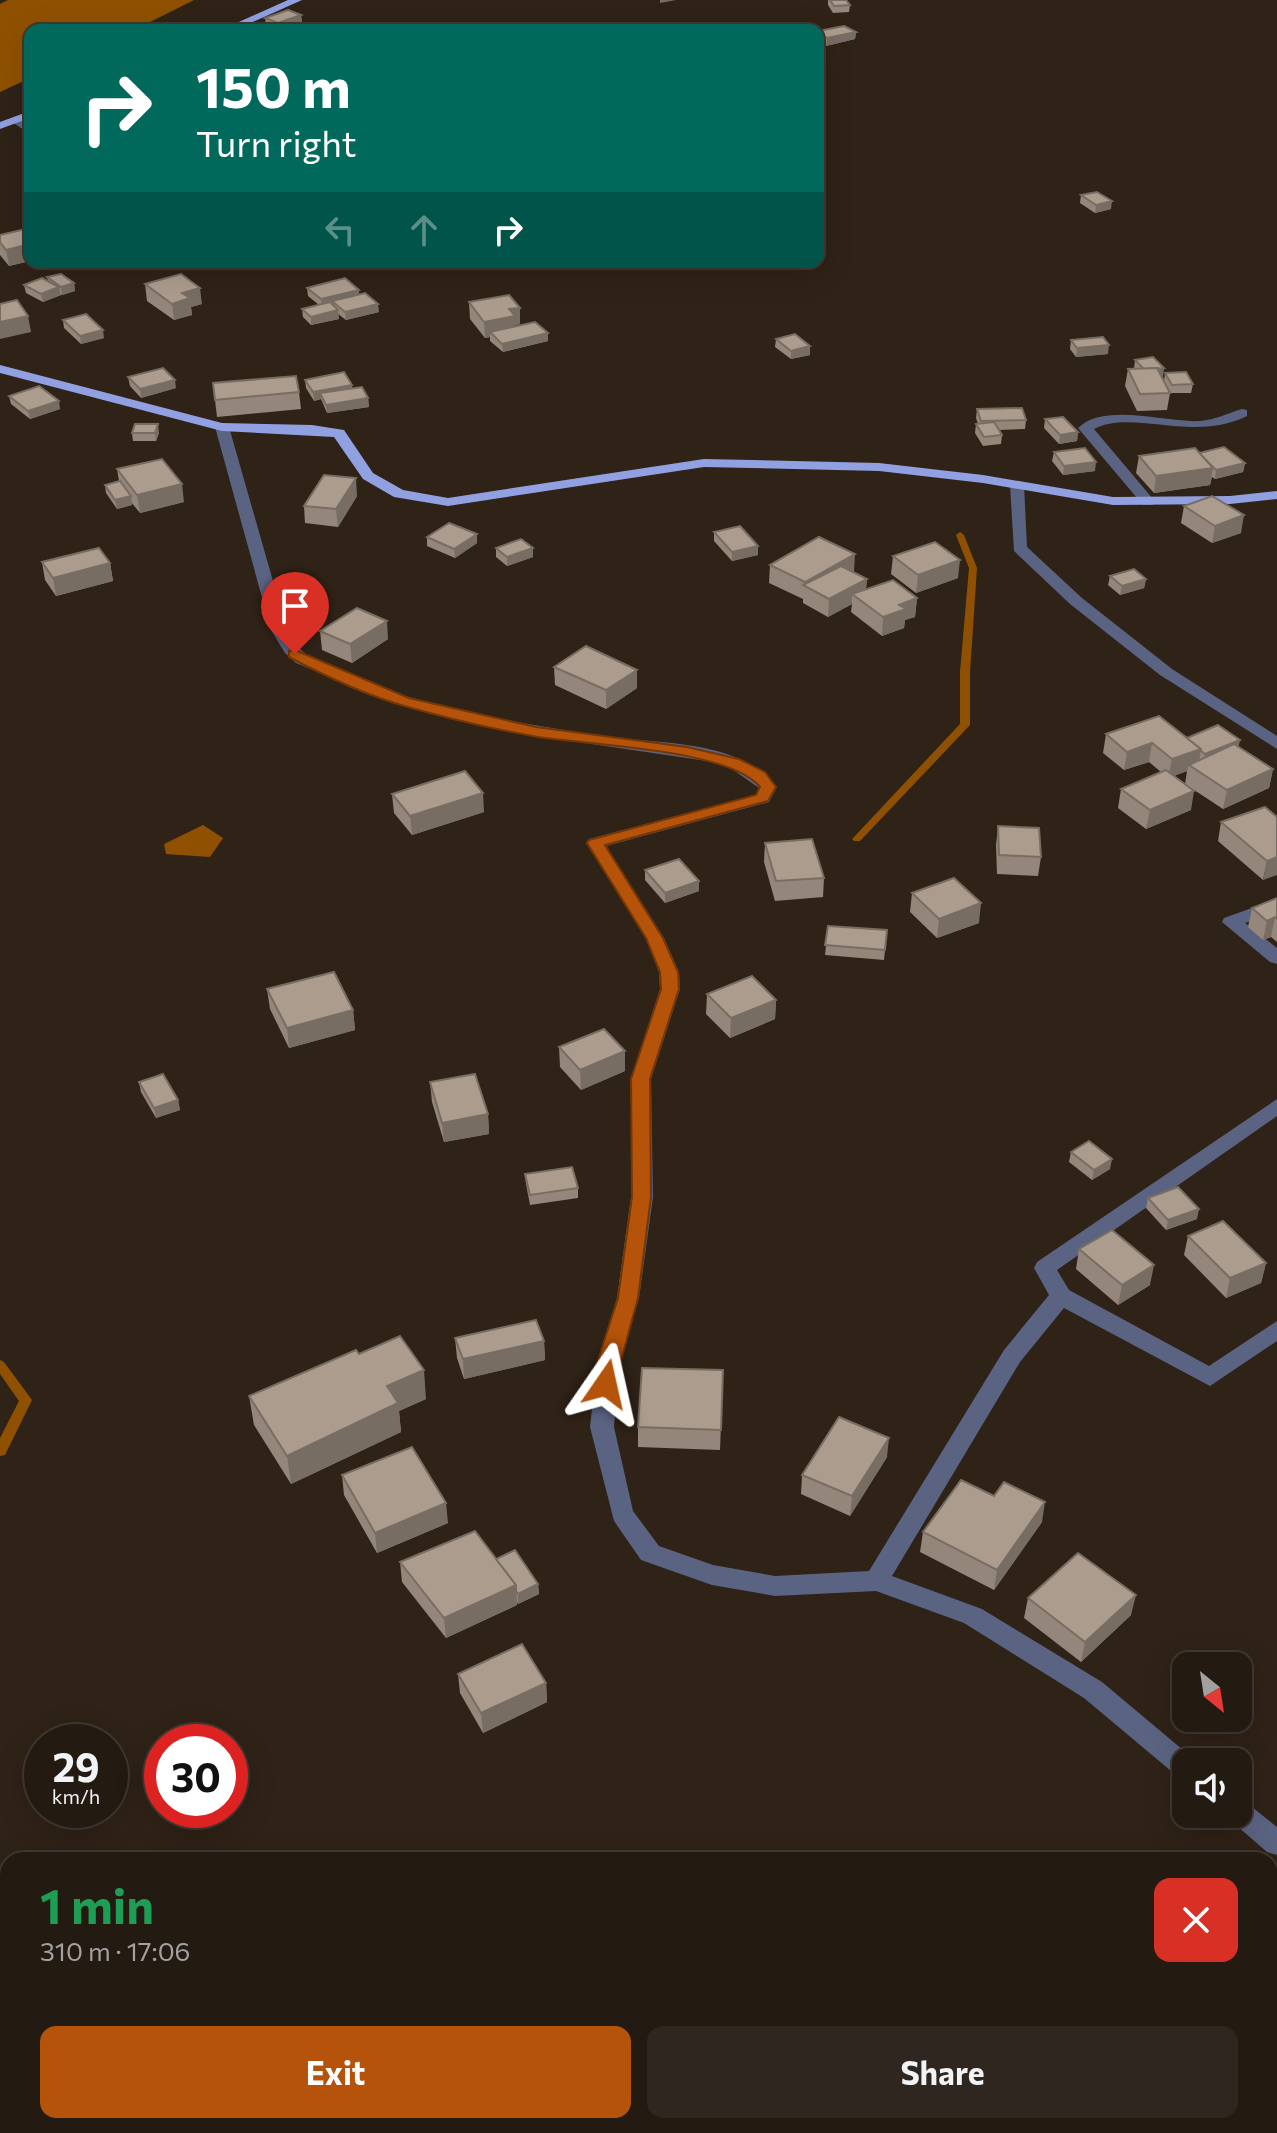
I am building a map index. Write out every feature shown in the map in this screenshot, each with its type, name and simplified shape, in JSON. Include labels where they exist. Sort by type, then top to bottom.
[{"type":"main road","points":[[240,24],[297,0]]},
{"type":"main road","points":[[0,126],[24,117]]},
{"type":"main road","points":[[0,369],[222,427],[312,429],[339,433],[368,476],[399,494],[448,502],[704,463],[879,467],[1017,485],[1084,498],[1148,502],[1275,497]]},
{"type":"street","points":[[16,120],[24,126]]},
{"type":"street","points":[[1148,502],[1085,428],[1090,424],[1123,420],[1198,425],[1227,420],[1242,413]]},
{"type":"street","points":[[222,427],[279,630],[295,654],[326,671],[405,702],[536,732],[687,752],[733,763],[759,776],[768,787],[763,798],[595,843],[655,938],[669,972],[670,989],[641,1079],[642,1197],[628,1298],[608,1363],[602,1427],[622,1514],[650,1553],[712,1575],[775,1586],[876,1581],[973,1616],[1093,1690],[1172,1756]]},
{"type":"street","points":[[1017,485],[1019,548],[1076,601],[1166,672],[1276,742]]},
{"type":"street","points":[[1277,905],[1231,922],[1277,958]]},
{"type":"street","points":[[1277,1106],[1045,1268],[1061,1296],[1210,1377],[1277,1329]]},
{"type":"street","points":[[876,1581],[1012,1356],[1061,1296]]},
{"type":"street","points":[[1252,1822],[1277,1843]]},
{"type":"shaded area","points":[[8,0],[194,0],[146,24],[24,24],[24,81],[0,92],[0,4]]},
{"type":"shaded area","points":[[203,825],[223,838],[210,857],[166,854],[164,844]]},
{"type":"building","points":[[830,0],[846,0],[850,5],[834,6]]},
{"type":"building","points":[[288,10],[301,15],[278,23],[265,18]]},
{"type":"building","points":[[844,26],[856,32],[827,38],[824,30]]},
{"type":"building","points":[[1097,192],[1112,201],[1096,205],[1081,195]]},
{"type":"building","points":[[24,229],[24,246],[6,250],[0,242],[0,235]]},
{"type":"building","points":[[61,274],[74,283],[61,287],[47,277]]},
{"type":"building","points":[[181,274],[200,288],[182,293],[190,298],[172,304],[145,284]]},
{"type":"building","points":[[42,278],[59,287],[41,294],[24,285]]},
{"type":"building","points":[[345,278],[359,290],[321,299],[307,288]]},
{"type":"building","points":[[365,293],[378,304],[345,312],[332,301]]},
{"type":"building","points":[[509,295],[520,308],[509,309],[515,316],[484,322],[469,302]]},
{"type":"building","points":[[17,300],[28,316],[0,322],[0,304]]},
{"type":"building","points":[[330,302],[338,310],[311,317],[302,309]]},
{"type":"building","points":[[86,314],[103,330],[80,336],[63,320]]},
{"type":"building","points":[[535,322],[548,333],[502,344],[490,332]]},
{"type":"building","points":[[795,334],[810,346],[791,351],[776,339]]},
{"type":"building","points":[[1103,337],[1109,345],[1077,348],[1071,340]]},
{"type":"building","points":[[1153,357],[1164,368],[1144,369],[1135,360]]},
{"type":"building","points":[[163,368],[175,380],[140,389],[128,377]]},
{"type":"building","points":[[1157,368],[1170,393],[1140,394],[1128,369]]},
{"type":"building","points":[[344,372],[352,385],[313,392],[305,380]]},
{"type":"building","points":[[1186,372],[1193,384],[1172,385],[1165,373]]},
{"type":"building","points":[[296,376],[299,392],[215,400],[213,383]]},
{"type":"building","points":[[39,386],[59,401],[28,411],[9,396]]},
{"type":"building","points":[[362,387],[368,398],[326,405],[320,393]]},
{"type":"building","points":[[1022,408],[1026,420],[981,421],[977,409]]},
{"type":"building","points":[[1063,417],[1078,432],[1060,435],[1045,419]]},
{"type":"building","points":[[994,422],[1002,435],[984,437],[976,424]]},
{"type":"building","points":[[135,424],[158,424],[155,433],[132,433]]},
{"type":"building","points":[[1224,447],[1245,463],[1216,470],[1199,453]]},
{"type":"building","points":[[1085,448],[1096,462],[1064,466],[1054,452]]},
{"type":"building","points":[[1195,448],[1213,468],[1156,476],[1139,456]]},
{"type":"building","points":[[162,459],[182,484],[137,495],[117,469]]},
{"type":"building","points":[[324,475],[356,478],[336,509],[304,506]]},
{"type":"building","points":[[120,481],[131,496],[115,500],[105,485]]},
{"type":"building","points":[[1212,496],[1244,515],[1215,526],[1184,506]]},
{"type":"building","points":[[449,523],[477,534],[454,549],[427,537]]},
{"type":"building","points":[[740,526],[758,546],[732,552],[714,532]]},
{"type":"building","points":[[819,537],[855,554],[805,582],[770,565]]},
{"type":"building","points":[[521,539],[533,548],[507,557],[496,548]]},
{"type":"building","points":[[935,542],[960,560],[918,575],[893,556]]},
{"type":"building","points":[[99,548],[110,563],[53,578],[42,562]]},
{"type":"building","points":[[841,566],[867,579],[829,599],[803,585]]},
{"type":"building","points":[[1134,569],[1146,579],[1122,586],[1110,576]]},
{"type":"building","points":[[893,580],[917,598],[899,605],[906,609],[883,617],[852,594]]},
{"type":"building","points":[[357,608],[387,621],[350,644],[320,631]]},
{"type":"building","points":[[586,646],[637,670],[606,690],[554,667]]},
{"type":"building","points":[[1159,716],[1201,749],[1172,759],[1152,743],[1127,752],[1106,734]]},
{"type":"building","points":[[1218,725],[1240,740],[1205,754],[1187,738]]},
{"type":"building","points":[[1234,744],[1273,769],[1227,790],[1189,765]]},
{"type":"building","points":[[1166,770],[1194,791],[1150,810],[1121,789]]},
{"type":"building","points":[[465,771],[483,793],[410,816],[392,794]]},
{"type":"building","points":[[1265,807],[1277,817],[1277,857],[1267,861],[1221,822]]},
{"type":"building","points":[[998,826],[1039,828],[1041,857],[999,855]]},
{"type":"building","points":[[812,839],[824,878],[776,881],[765,843]]},
{"type":"building","points":[[679,859],[699,881],[665,893],[645,870]]},
{"type":"building","points":[[954,878],[981,903],[939,919],[912,893]]},
{"type":"building","points":[[1277,898],[1277,919],[1267,921],[1252,908]]},
{"type":"building","points":[[828,926],[887,930],[885,950],[825,945]]},
{"type":"building","points":[[334,972],[353,1010],[287,1028],[267,989]]},
{"type":"building","points":[[752,976],[776,1000],[731,1018],[707,994]]},
{"type":"building","points":[[604,1029],[625,1051],[580,1070],[559,1047]]},
{"type":"building","points":[[163,1074],[178,1100],[154,1108],[139,1082]]},
{"type":"building","points":[[475,1074],[488,1114],[442,1123],[430,1082]]},
{"type":"building","points":[[1089,1141],[1112,1159],[1094,1170],[1071,1152]]},
{"type":"building","points":[[572,1167],[578,1188],[530,1195],[525,1174]]},
{"type":"building","points":[[1178,1187],[1199,1209],[1168,1220],[1148,1198]]},
{"type":"building","points":[[1223,1221],[1266,1263],[1230,1278],[1188,1236]]},
{"type":"building","points":[[1112,1230],[1154,1265],[1122,1285],[1079,1249]]},
{"type":"building","points":[[536,1320],[544,1341],[463,1359],[455,1338]]},
{"type":"building","points":[[400,1336],[424,1370],[387,1386],[398,1403],[287,1456],[249,1396],[356,1350],[359,1354]]},
{"type":"building","points":[[642,1368],[723,1370],[721,1430],[638,1427]]},
{"type":"building","points":[[839,1417],[889,1438],[852,1496],[802,1475]]},
{"type":"building","points":[[412,1447],[446,1503],[375,1533],[342,1475]]},
{"type":"building","points":[[961,1480],[994,1496],[1004,1482],[1045,1502],[997,1570],[923,1532]]},
{"type":"building","points":[[475,1531],[516,1585],[444,1618],[400,1562]]},
{"type":"building","points":[[515,1550],[538,1584],[518,1594],[516,1585],[496,1559]]},
{"type":"building","points":[[1078,1553],[1136,1595],[1085,1642],[1028,1598]]},
{"type":"building","points":[[522,1644],[546,1683],[481,1713],[458,1674]]},
{"type":"waterway","points":[[857,839],[965,725],[965,672],[973,568],[960,535]]},
{"type":"waterway","points":[[0,1365],[26,1400],[0,1451]]},
{"type":"route","points":[[295,654],[326,671],[405,702],[536,732],[687,752],[733,763],[759,776],[768,787],[763,798],[595,843],[655,938],[669,972],[670,989],[641,1079],[642,1197],[628,1298],[608,1363],[606,1384]]}]
